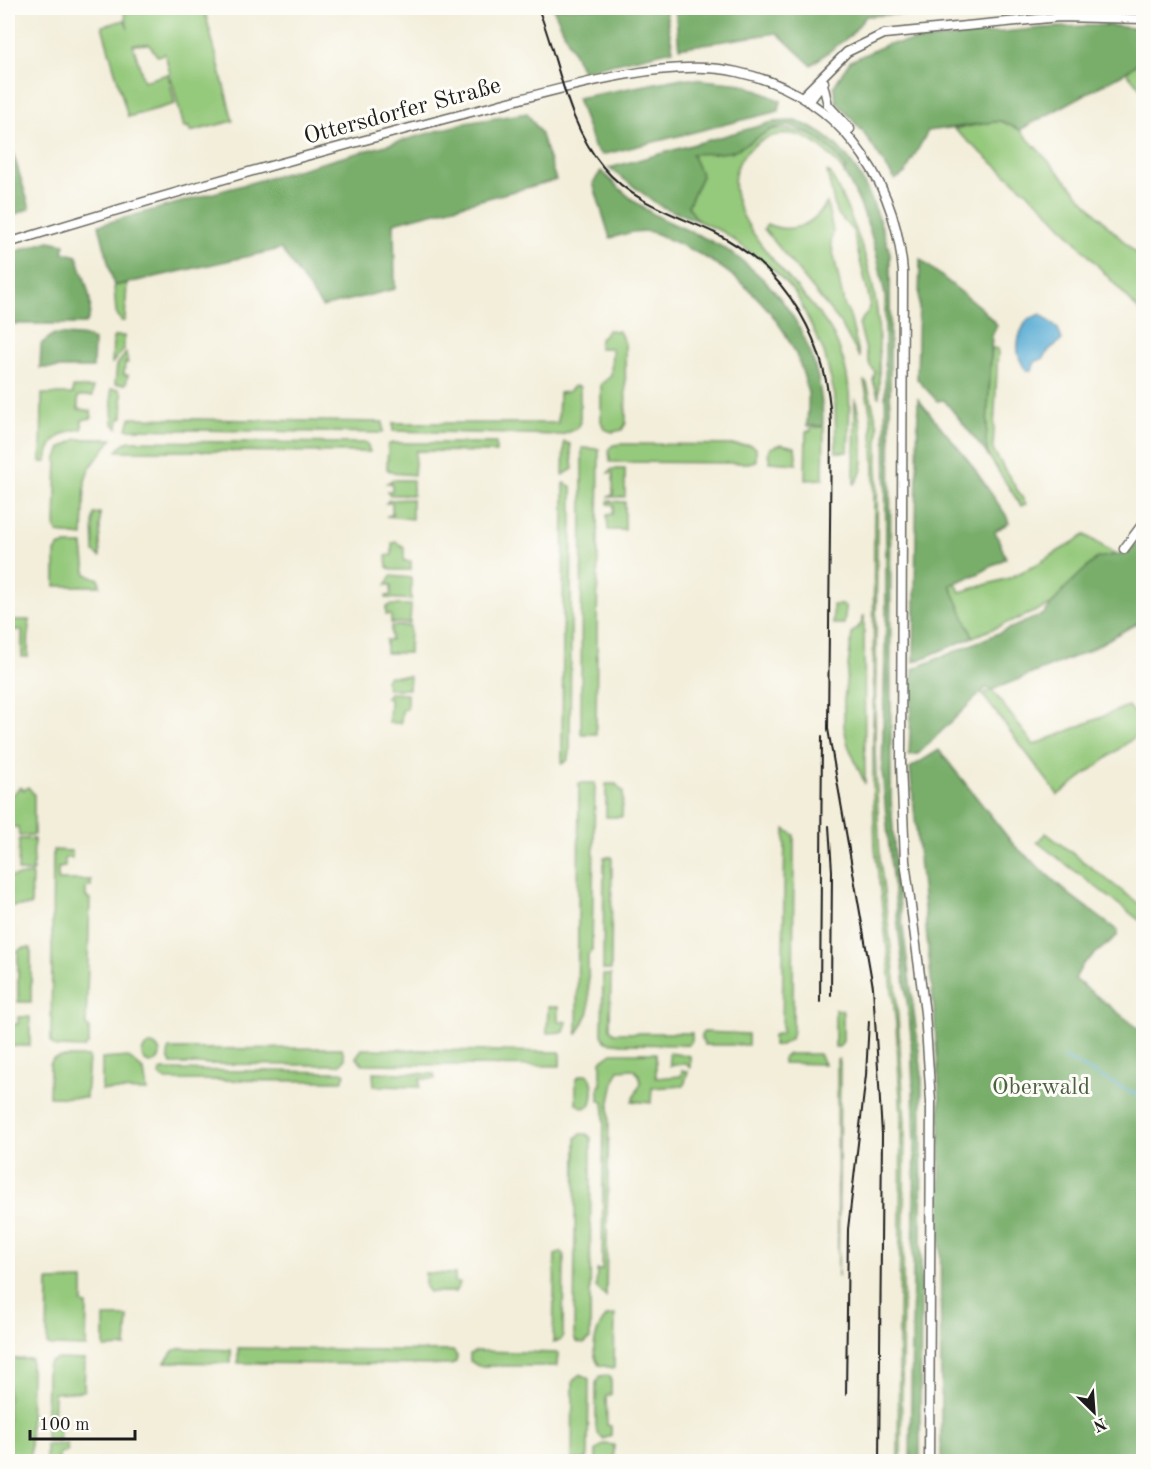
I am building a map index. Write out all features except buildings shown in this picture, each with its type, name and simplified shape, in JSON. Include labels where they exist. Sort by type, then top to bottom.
[{"type":"street","points":[[806,99],[847,51],[884,34],[905,30],[1059,17],[1143,19]]},
{"type":"street","name":"Ottersdorfer Straße","points":[[8,243],[251,170],[513,101],[648,71],[687,67],[737,72],[780,86],[806,99],[826,115],[859,148]]},
{"type":"street","points":[[806,99],[824,84],[831,68]]},
{"type":"street","points":[[824,84],[828,105],[853,133],[859,148],[890,202],[899,238],[903,272],[901,764],[905,861],[925,1013],[931,1102],[929,1461]]},
{"type":"street","points":[[1124,549],[1143,522]]},
{"type":"green space","points":[[123,8],[204,8],[233,121],[190,132],[189,127],[184,128],[165,54],[157,56],[149,44],[133,45],[144,81],[168,74],[175,104],[128,117],[102,26],[125,20],[128,29]]},
{"type":"green space","points":[[553,8],[665,8],[673,50],[582,71]]},
{"type":"green space","points":[[675,8],[1024,8],[866,16],[851,35],[811,65],[777,33],[679,48]]},
{"type":"green space","points":[[1107,25],[1143,29],[1143,59],[1126,72],[1020,130],[1001,121],[928,131],[905,173],[895,180],[863,132],[836,101],[834,86],[850,61],[888,44],[1042,28]]},
{"type":"green space","points":[[1143,59],[1143,91],[1126,72]]},
{"type":"green space","points":[[682,78],[743,84],[781,101],[779,111],[602,155],[594,147],[577,98]]},
{"type":"green space","points":[[527,113],[540,132],[556,180],[394,223],[395,289],[322,307],[281,249],[114,286],[99,225],[465,123]]},
{"type":"green space","points":[[795,121],[815,130],[847,157],[859,174],[877,213],[890,253],[891,799],[896,875],[922,1074],[920,1461],[910,1461],[915,1141],[911,1036],[882,771],[886,617],[885,296],[878,263],[865,216],[843,171],[847,169],[824,143],[804,130],[781,127],[770,130],[745,146],[729,152],[692,154],[702,176],[688,206],[698,221],[660,206],[609,168],[773,122]]},
{"type":"green space","points":[[1001,121],[1020,130],[1107,225],[1143,260],[1143,315],[1044,207],[954,129]]},
{"type":"green space","points":[[773,129],[797,131],[816,137],[832,150],[847,169],[843,171],[828,154],[804,137],[791,134],[778,135],[760,141],[750,149],[736,170],[735,194],[745,219],[761,245],[834,336],[848,379],[850,406],[848,452],[836,452],[835,396],[824,352],[796,294],[773,269],[723,232],[698,221],[688,206],[702,176],[691,153],[731,152]]},
{"type":"green space","points":[[8,137],[30,208],[10,217],[8,211]]},
{"type":"green space","points":[[601,171],[648,211],[733,254],[772,288],[800,329],[810,351],[822,400],[823,426],[807,426],[808,393],[790,342],[777,321],[744,285],[703,256],[655,233],[636,232],[610,238],[593,183]]},
{"type":"green space","points":[[827,172],[831,174],[850,215],[870,272],[876,300],[878,328],[879,398],[873,381],[875,372],[870,366],[859,324],[868,311],[870,302],[853,231],[836,212]]},
{"type":"green space","points":[[827,203],[833,231],[831,242],[844,304],[850,316],[860,358],[839,321],[764,229],[767,224],[785,228],[801,226],[815,217]]},
{"type":"green space","points":[[49,241],[65,244],[63,252],[77,256],[90,300],[89,317],[85,324],[8,324],[8,254]]},
{"type":"green space","points":[[920,259],[981,308],[997,325],[992,336],[986,442],[988,455],[944,400],[937,401],[917,379]]},
{"type":"green space","points":[[127,283],[125,321],[121,321],[116,312],[114,286]]},
{"type":"green space","points":[[608,330],[619,331],[625,344],[626,423],[622,430],[612,432],[604,429],[601,421],[601,384],[611,376],[612,348],[599,348],[600,339]]},
{"type":"green space","points":[[54,334],[89,337],[94,341],[93,368],[40,368],[41,344]]},
{"type":"green space","points":[[124,336],[124,350],[112,363],[113,338]]},
{"type":"green space","points":[[992,348],[998,349],[993,450],[1026,504],[1021,506],[988,455],[986,442]]},
{"type":"green space","points":[[126,353],[128,363],[125,363],[124,375],[128,375],[126,384],[115,384],[117,365]]},
{"type":"green space","points":[[864,381],[867,383],[878,426],[875,749],[880,860],[896,987],[905,1123],[901,1462],[898,1461],[901,1117],[896,1024],[875,848],[873,786],[874,465],[871,417]]},
{"type":"green space","points":[[574,386],[580,387],[580,423],[577,428],[562,435],[393,431],[393,423],[558,423],[559,393],[568,392]]},
{"type":"green space","points":[[73,387],[93,388],[93,396],[78,396],[78,409],[91,411],[92,418],[82,420],[82,429],[68,432],[57,438],[50,448],[47,462],[41,462],[42,394],[73,394]]},
{"type":"green space","points":[[111,389],[119,389],[122,393],[123,417],[119,419],[118,428],[113,424]]},
{"type":"green space","points":[[855,398],[863,456],[859,477],[854,484]]},
{"type":"green space","points":[[918,399],[969,461],[1006,515],[1009,523],[995,531],[1006,558],[980,573],[950,585],[973,637],[914,662]]},
{"type":"green space","points":[[130,418],[383,422],[383,433],[127,429]]},
{"type":"green space","points":[[811,427],[824,427],[823,479],[805,480],[806,431],[811,431]]},
{"type":"green space","points":[[77,439],[112,439],[89,469],[85,481],[83,536],[57,533],[55,525],[57,458],[61,448]]},
{"type":"green space","points":[[130,441],[367,443],[370,452],[117,451],[124,443]]},
{"type":"green space","points":[[564,442],[570,444],[573,469],[563,475]]},
{"type":"green space","points":[[392,443],[496,443],[496,452],[416,451],[414,475],[393,473],[387,469],[388,445]]},
{"type":"green space","points":[[781,444],[795,447],[797,464],[770,462],[768,453],[770,448]]},
{"type":"green space","points":[[613,445],[751,445],[756,448],[756,461],[748,463],[610,462],[609,449]]},
{"type":"green space","points":[[582,448],[599,449],[596,734],[581,734]]},
{"type":"green space","points":[[612,469],[625,469],[625,497],[608,497],[613,495],[613,473],[608,473]]},
{"type":"green space","points":[[392,480],[413,480],[413,495],[390,495],[387,491],[392,491],[392,483],[387,483]]},
{"type":"green space","points":[[564,483],[572,487],[570,753],[567,761],[562,764]]},
{"type":"green space","points":[[412,499],[412,519],[386,516],[392,515],[392,503],[386,503],[389,500]]},
{"type":"green space","points":[[608,501],[625,502],[625,530],[608,530],[607,515],[613,514],[614,505],[608,504]]},
{"type":"green space","points":[[100,513],[100,557],[94,552],[93,519],[94,514]]},
{"type":"green space","points":[[1143,534],[1143,620],[1086,652],[992,690],[986,688],[918,754],[909,755],[913,669],[1044,614],[1066,587],[1097,558],[1131,550]]},
{"type":"green space","points":[[1085,535],[1114,553],[1112,556],[1097,559],[1051,605],[973,637],[950,585],[956,583],[960,592],[1009,578],[1034,566]]},
{"type":"green space","points":[[396,542],[404,547],[404,561],[411,561],[411,570],[392,570],[387,567],[386,556],[392,555],[392,543]]},
{"type":"green space","points":[[83,545],[86,574],[99,579],[100,586],[55,586],[55,552],[58,547]]},
{"type":"green space","points":[[391,576],[411,578],[411,600],[386,598],[391,595],[391,585],[386,585]]},
{"type":"green space","points":[[411,605],[410,623],[391,623],[391,615],[386,615],[386,607]]},
{"type":"green space","points":[[833,605],[844,605],[846,609],[844,624],[833,624]]},
{"type":"green space","points":[[864,615],[865,784],[848,745],[844,727],[844,700],[852,633],[861,624]]},
{"type":"green space","points":[[8,620],[29,620],[28,657],[22,657],[22,630],[8,630]]},
{"type":"green space","points":[[391,626],[410,626],[409,653],[386,653],[386,640],[391,640]]},
{"type":"green space","points":[[389,676],[410,676],[409,689],[388,689],[385,680]]},
{"type":"green space","points":[[992,690],[1034,745],[1128,706],[1143,725],[1143,731],[1058,795],[982,694]]},
{"type":"green space","points":[[389,693],[407,694],[407,709],[402,710],[401,723],[389,723],[390,699],[385,698]]},
{"type":"green space","name":"Oberwald","points":[[939,750],[1014,845],[1069,894],[1118,931],[1117,936],[1083,964],[1075,979],[1143,1032],[1143,1461],[941,1461],[940,1101],[934,1008],[910,768]]},
{"type":"green space","points":[[579,783],[595,783],[592,951],[588,955],[589,1012],[577,1035]]},
{"type":"green space","points":[[606,784],[616,784],[623,792],[622,817],[606,817]]},
{"type":"green space","points":[[20,787],[24,790],[28,787],[34,794],[34,835],[19,836],[18,827],[8,827],[8,794],[13,794]]},
{"type":"green space","points":[[785,829],[794,835],[793,1030],[791,1039],[779,1046],[773,1045],[773,1035],[782,1033]]},
{"type":"green space","points":[[1046,833],[1143,907],[1143,923],[1037,842]]},
{"type":"green space","points":[[19,839],[34,839],[33,872],[18,871]]},
{"type":"green space","points":[[53,850],[72,851],[72,858],[65,858],[65,867],[58,868],[58,880],[91,880],[91,887],[86,887],[86,897],[90,899],[86,1025],[89,1027],[89,1043],[84,1048],[56,1047],[51,1043]]},
{"type":"green space","points":[[604,857],[612,857],[611,970],[603,970]]},
{"type":"green space","points":[[8,868],[10,868],[10,877],[32,874],[31,906],[8,906]]},
{"type":"green space","points":[[22,948],[31,948],[31,1002],[18,1002],[18,951]]},
{"type":"green space","points":[[603,975],[611,975],[610,1029],[614,1033],[692,1033],[689,1045],[606,1042],[602,1035]]},
{"type":"green space","points":[[548,1007],[558,1007],[558,1021],[567,1022],[564,1032],[547,1033]]},
{"type":"green space","points":[[835,1009],[842,1010],[843,1014],[843,1041],[839,1047],[835,1047]]},
{"type":"green space","points":[[18,1017],[30,1017],[30,1046],[8,1046],[8,1025],[18,1024]]},
{"type":"green space","points":[[703,1032],[748,1034],[748,1045],[705,1045],[701,1038]]},
{"type":"green space","points":[[151,1045],[157,1048],[160,1054],[157,1060],[151,1063],[145,1060],[142,1054],[145,1048]]},
{"type":"green space","points":[[342,1048],[345,1059],[339,1065],[171,1064],[168,1057],[169,1049]]},
{"type":"green space","points":[[362,1049],[560,1052],[560,1066],[362,1064],[356,1057]]},
{"type":"green space","points":[[612,1053],[656,1053],[656,1078],[681,1076],[682,1070],[688,1071],[684,1086],[652,1088],[651,1103],[632,1101],[641,1083],[639,1075],[633,1069],[619,1070],[615,1078],[609,1106],[606,1297],[596,1287],[597,1270],[602,1270],[604,1102],[599,1101],[599,1086],[601,1085],[601,1061]]},
{"type":"green space","points":[[669,1053],[690,1056],[690,1068],[685,1063],[670,1066]]},
{"type":"green space","points":[[788,1054],[819,1054],[824,1064],[783,1063],[783,1058]]},
{"type":"green space","points":[[89,1057],[86,1098],[49,1097],[50,1064],[53,1059]]},
{"type":"green space","points":[[128,1057],[144,1071],[147,1091],[102,1090],[102,1059]]},
{"type":"green space","points":[[839,1059],[840,1063],[838,1277],[837,1060]]},
{"type":"green space","points":[[160,1071],[342,1072],[345,1074],[342,1081],[166,1080],[159,1075]]},
{"type":"green space","points":[[373,1072],[434,1074],[435,1079],[420,1079],[420,1087],[374,1086]]},
{"type":"green space","points":[[587,1074],[593,1085],[593,1094],[590,1106],[583,1108],[576,1103],[576,1080],[579,1076]]},
{"type":"green space","points":[[580,1134],[587,1134],[591,1138],[590,1339],[584,1344],[576,1342],[574,1336],[576,1138]]},
{"type":"green space","points":[[560,1252],[564,1254],[563,1335],[561,1340],[553,1342],[555,1255]]},
{"type":"green space","points":[[425,1273],[455,1274],[455,1282],[460,1283],[455,1292],[429,1292],[425,1287]]},
{"type":"green space","points":[[83,1280],[83,1304],[87,1305],[86,1347],[47,1344],[48,1281]]},
{"type":"green space","points":[[615,1315],[614,1368],[599,1365],[594,1347],[603,1321],[607,1316]]},
{"type":"green space","points":[[104,1317],[128,1317],[126,1347],[104,1348]]},
{"type":"green space","points":[[181,1348],[231,1350],[231,1363],[165,1362],[173,1351]]},
{"type":"green space","points":[[238,1348],[453,1351],[457,1356],[456,1362],[451,1365],[238,1363]]},
{"type":"green space","points":[[476,1351],[558,1353],[557,1366],[478,1366],[470,1361],[470,1354]]},
{"type":"green space","points":[[8,1359],[31,1359],[30,1461],[8,1461]]},
{"type":"green space","points":[[58,1359],[85,1360],[84,1391],[54,1393],[53,1425],[58,1425],[60,1440],[46,1440],[47,1367],[50,1362]]},
{"type":"green space","points":[[580,1374],[589,1379],[588,1455],[585,1460],[572,1460],[573,1381]]},
{"type":"green space","points":[[600,1376],[611,1377],[611,1395],[606,1396],[607,1425],[611,1426],[611,1435],[604,1439],[597,1433],[596,1427],[596,1383]]},
{"type":"green space","points":[[67,1444],[67,1452],[59,1453],[59,1461],[46,1461],[46,1445]]},
{"type":"green space","points":[[604,1444],[614,1445],[614,1461],[596,1461],[596,1450]]},
{"type":"water","points":[[1041,314],[1058,329],[1062,340],[1049,350],[1044,358],[1035,362],[1032,370],[1027,371],[1018,352],[1019,339],[1028,319]]},
{"type":"waterway","points":[[1063,1057],[1144,1099]]},
{"type":"railway","points":[[538,8],[564,90],[580,131],[590,150],[603,167],[627,190],[641,199],[715,233],[764,267],[784,289],[800,313],[813,339],[822,366],[831,425],[828,729],[873,987],[882,1134],[879,1462]]},
{"type":"railway","points":[[820,1002],[822,736]]},
{"type":"railway","points":[[829,826],[832,871],[831,995]]},
{"type":"railway","points":[[846,1395],[848,1229],[866,1075],[869,1021]]}]
